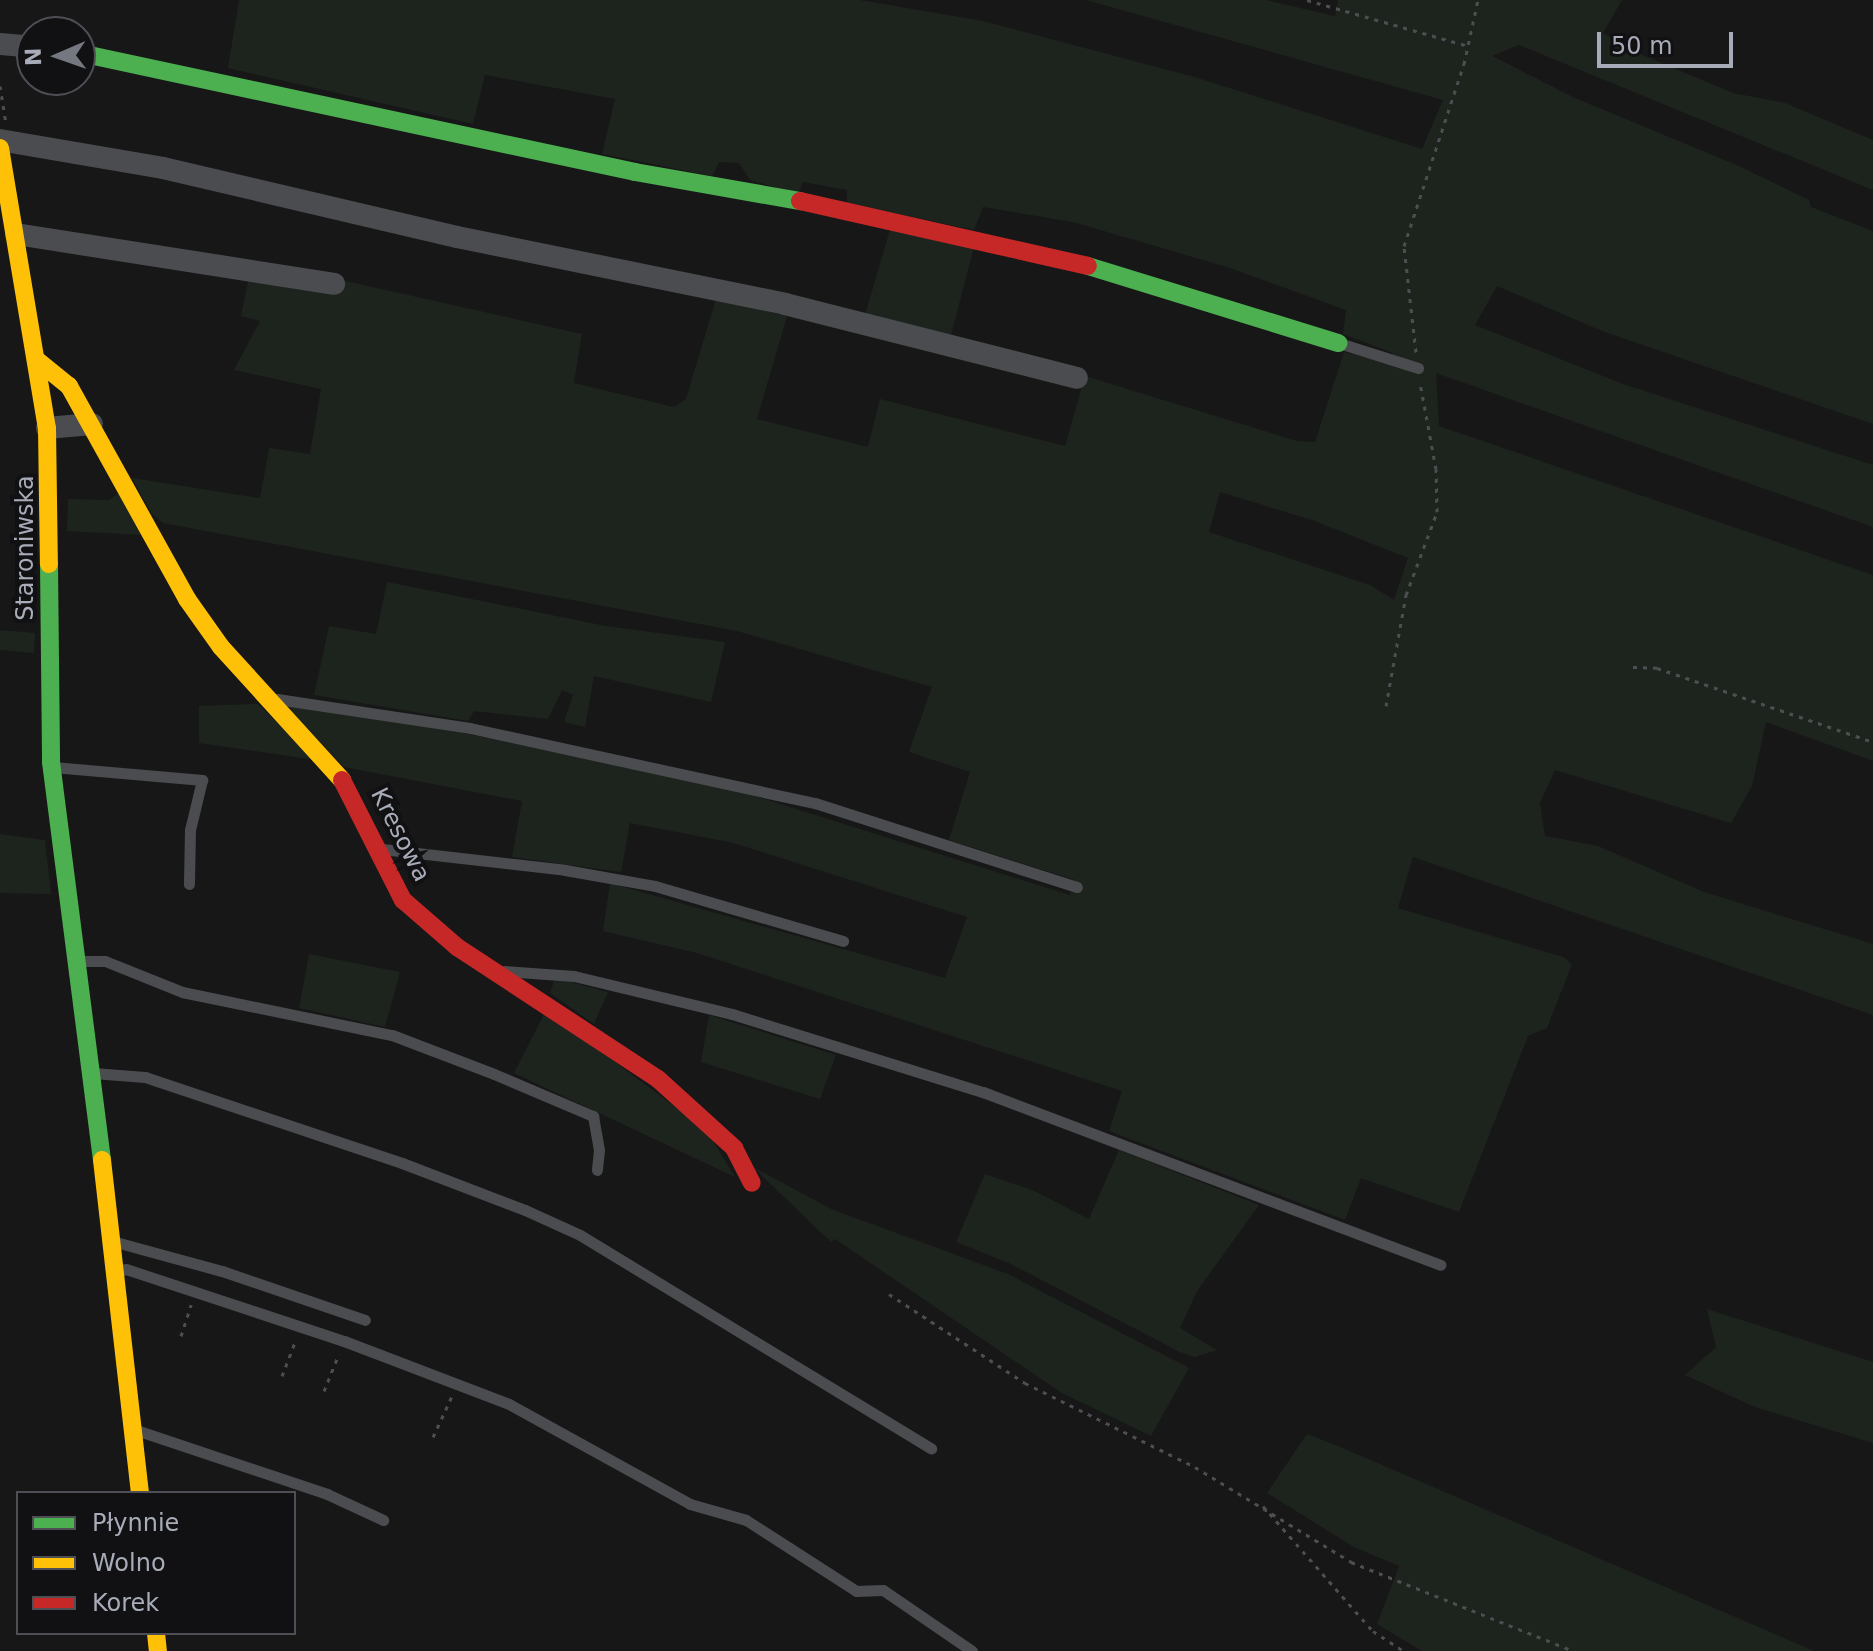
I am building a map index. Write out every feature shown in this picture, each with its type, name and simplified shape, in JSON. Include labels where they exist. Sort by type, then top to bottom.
[{"type":"street","points":[[96,56],[635,172],[828,206],[1108,271],[1338,343]]},
{"type":"street","points":[[0,140],[163,168],[471,240],[785,304],[1077,378]]},
{"type":"street","name":"Staroniwska","points":[[0,148],[47,428],[51,767],[92,1073],[140,1491]]},
{"type":"street","points":[[16,234],[334,284]]},
{"type":"street","name":"Kresowa","points":[[38,361],[69,386],[187,599],[267,700],[341,779],[393,885],[417,915],[658,1079],[734,1148],[752,1183]]},
{"type":"street","points":[[47,428],[92,424]]},
{"type":"lane","points":[[1338,343],[1418,368]]},
{"type":"lane","points":[[267,700],[470,728],[815,803],[1077,887]]},
{"type":"lane","points":[[51,767],[202,780],[190,830],[189,884]]},
{"type":"lane","points":[[373,848],[565,870],[655,886],[843,941]]},
{"type":"lane","points":[[77,956],[105,961],[182,992],[392,1035],[494,1074],[593,1116],[599,1150],[597,1170]]},
{"type":"lane","points":[[497,972],[574,976],[718,1011],[983,1092],[1440,1265]]},
{"type":"lane","points":[[92,1073],[145,1077],[402,1163],[525,1210],[580,1235],[931,1448]]},
{"type":"lane","points":[[111,1241],[222,1271],[365,1320]]},
{"type":"lane","points":[[115,1272],[126,1269],[344,1341],[509,1404],[690,1504],[746,1520],[856,1591],[883,1590],[972,1651]]},
{"type":"lane","points":[[132,1429],[144,1428],[313,1489],[383,1520]]},
{"type":"path","points":[[1307,0],[1468,46]]},
{"type":"path","points":[[1386,706],[1406,595],[1437,512],[1436,469],[1418,368],[1404,246],[1468,46],[1478,0]]},
{"type":"path","points":[[1633,667],[1657,668],[1873,742]]},
{"type":"path","points":[[889,1294],[1025,1383],[1260,1503],[1351,1562],[1574,1651]]},
{"type":"path","points":[[282,1376],[299,1334]]},
{"type":"path","points":[[324,1391],[341,1349],[329,1345]]},
{"type":"path","points":[[433,1437],[453,1395],[444,1391]]},
{"type":"path","points":[[1260,1503],[1373,1631],[1404,1651]]},
{"type":"shaded area","points":[[239,0],[860,0],[983,21],[1198,78],[1422,149],[1443,100],[1086,0],[1266,0],[1335,16],[1338,0],[1622,0],[1603,33],[1633,51],[1733,93],[1785,103],[1873,140],[1873,190],[1519,45],[1492,56],[1575,98],[1739,166],[1809,200],[1811,207],[1873,231],[1873,424],[1602,331],[1497,286],[1475,325],[1623,384],[1873,465],[1873,527],[1436,373],[1439,426],[1873,575],[1873,761],[1766,722],[1752,786],[1731,823],[1555,770],[1540,803],[1545,836],[1598,846],[1704,892],[1873,944],[1873,1015],[1413,857],[1398,908],[1563,957],[1572,964],[1547,1028],[1528,1036],[1459,1212],[1361,1178],[1345,1220],[1109,1131],[1122,1091],[697,953],[603,931],[610,883],[945,978],[967,917],[734,843],[630,823],[621,872],[512,857],[522,801],[344,767],[284,704],[454,731],[745,793],[1070,895],[1075,880],[949,840],[970,772],[909,752],[932,687],[737,631],[163,523],[151,513],[132,478],[260,498],[269,448],[310,454],[321,389],[234,370],[260,321],[241,316],[249,277],[341,280],[582,334],[574,383],[674,407],[686,399],[716,299],[787,316],[757,419],[868,447],[880,399],[1065,446],[1085,376],[1297,441],[1315,442],[1344,352],[1388,363],[1393,353],[1343,334],[1346,310],[1227,267],[1073,222],[983,207],[974,230],[847,203],[847,190],[803,182],[798,194],[750,180],[739,163],[719,162],[712,176],[602,154],[615,99],[485,75],[473,124],[228,68]],"holes":[[[1220,492],[1312,520],[1408,558],[1394,600],[1370,585],[1209,532]]]},
{"type":"shaded area","points":[[891,226],[974,247],[951,335],[865,315]]},
{"type":"shaded area","points":[[121,492],[142,535],[67,531],[68,499],[109,500]]},
{"type":"shaded area","points":[[387,582],[606,626],[725,642],[711,702],[594,676],[585,727],[564,722],[573,695],[562,690],[548,719],[474,711],[468,721],[314,695],[329,626],[376,634]]},
{"type":"shaded area","points":[[0,630],[35,633],[34,653],[0,650]]},
{"type":"shaded area","points":[[258,704],[316,760],[199,743],[199,706]]},
{"type":"shaded area","points":[[0,834],[45,840],[51,894],[0,893]]},
{"type":"shaded area","points":[[309,954],[400,972],[385,1027],[299,1008]]},
{"type":"shaded area","points":[[563,980],[608,992],[594,1024],[550,993],[554,981]]},
{"type":"shaded area","points":[[546,1010],[707,1131],[735,1177],[514,1073]]},
{"type":"shaded area","points":[[709,1015],[836,1055],[820,1099],[701,1062]]},
{"type":"shaded area","points":[[1119,1150],[1259,1205],[1197,1291],[1180,1328],[1217,1350],[1195,1357],[1180,1352],[1009,1263],[956,1242],[985,1174],[1032,1190],[1089,1219]]},
{"type":"shaded area","points":[[753,1167],[831,1209],[1008,1274],[1189,1368],[1151,1436],[1062,1393],[835,1239],[831,1242]]},
{"type":"shaded area","points":[[1707,1309],[1873,1362],[1873,1443],[1755,1407],[1685,1375],[1716,1347]]},
{"type":"shaded area","points":[[1307,1434],[1814,1651],[1422,1651],[1377,1624],[1399,1566],[1354,1547],[1267,1493]]},
{"type":"traffic: fast","points":[[96,56],[635,172],[800,201]]},
{"type":"traffic: fast","points":[[1088,266],[1338,343]]},
{"type":"traffic: fast","points":[[49,564],[51,762],[102,1160]]},
{"type":"traffic: slow","points":[[0,148],[47,428],[49,564]]},
{"type":"traffic: slow","points":[[38,361],[69,386],[187,599],[221,647],[342,780]]},
{"type":"traffic: slow","points":[[102,1160],[140,1491]]},
{"type":"traffic: slow","points":[[156,1635],[158,1651]]},
{"type":"traffic: jam","points":[[800,201],[1088,266]]},
{"type":"traffic: jam","points":[[342,780],[403,900],[457,947],[658,1079],[734,1148],[752,1183]]}]
